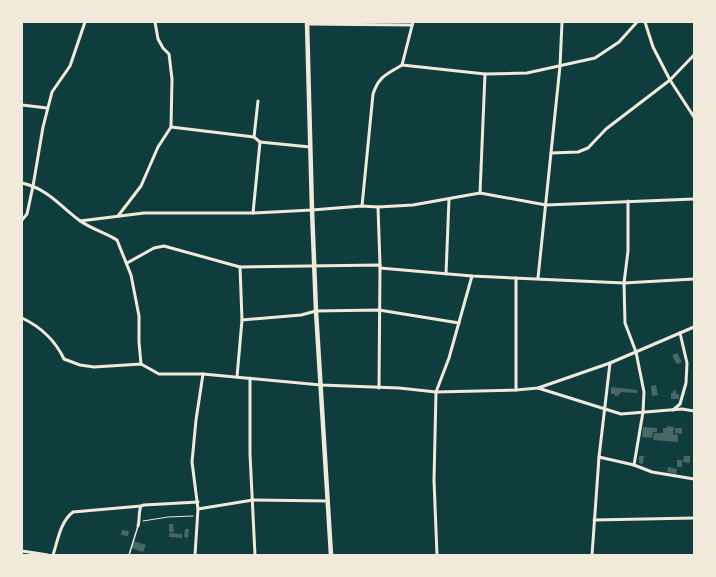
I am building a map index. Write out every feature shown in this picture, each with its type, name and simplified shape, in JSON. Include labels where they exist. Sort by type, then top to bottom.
[{"type":"highway","points":[[307,23],[314,267],[331,555]]},
{"type":"street","points":[[22,220],[27,214],[43,127],[52,92],[70,66],[85,22]]},
{"type":"street","points":[[118,216],[141,186],[158,147],[171,127],[172,79],[169,54],[163,48],[158,39],[155,22]]},
{"type":"street","points":[[538,278],[560,66],[562,22]]},
{"type":"street","points":[[362,206],[373,94],[377,83],[385,75],[402,65],[485,74],[527,73],[595,58],[619,42],[637,22]]},
{"type":"street","points":[[645,22],[653,47],[670,80],[694,117]]},
{"type":"street","points":[[307,23],[413,23],[402,65]]},
{"type":"street","points":[[551,153],[578,152],[588,148],[606,129],[670,80],[694,55]]},
{"type":"street","points":[[480,193],[485,74]]},
{"type":"street","points":[[254,137],[258,101]]},
{"type":"street","points":[[22,105],[47,108]]},
{"type":"street","points":[[171,127],[254,137],[260,142],[310,147]]},
{"type":"street","points":[[253,213],[260,142]]},
{"type":"street","points":[[22,183],[33,186],[55,198],[80,221],[118,240],[131,275],[139,316],[141,364]]},
{"type":"street","points":[[80,221],[144,213],[253,213],[362,206],[378,207],[413,205],[480,193],[546,205],[694,199]]},
{"type":"street","points":[[446,274],[449,198]]},
{"type":"street","points":[[628,201],[628,251],[624,283],[625,323],[636,352],[644,392],[644,412],[634,465]]},
{"type":"street","points":[[378,207],[380,267],[379,388]]},
{"type":"street","points":[[127,263],[154,248],[164,246],[240,267],[380,267],[472,276],[624,283],[694,279]]},
{"type":"street","points":[[237,377],[242,320],[240,267]]},
{"type":"street","points":[[437,555],[434,480],[436,392],[449,358],[472,276]]},
{"type":"street","points":[[516,278],[516,390]]},
{"type":"street","points":[[242,320],[301,315],[316,311],[379,310],[459,323]]},
{"type":"street","points":[[22,318],[48,335],[59,348],[64,359],[80,365],[94,367],[141,364],[159,374],[203,374],[321,385],[399,388],[436,392],[538,388],[610,363],[694,327]]},
{"type":"street","points":[[673,410],[680,404],[686,383],[687,363],[680,333]]},
{"type":"street","points":[[592,555],[599,457],[610,363]]},
{"type":"street","points":[[195,555],[198,502],[192,462],[196,420],[203,374]]},
{"type":"street","points":[[250,378],[250,454],[255,555]]},
{"type":"street","points":[[538,388],[621,414],[682,409],[694,411]]},
{"type":"street","points":[[599,457],[634,465],[652,472],[694,479]]},
{"type":"street","points":[[198,509],[253,500],[328,501]]},
{"type":"street","points":[[53,555],[63,524],[68,516],[73,512],[144,505],[198,502]]},
{"type":"street","points":[[138,526],[140,522],[139,510],[141,506]]},
{"type":"street","points":[[594,520],[694,518]]},
{"type":"street","points":[[22,551],[48,555]]},
{"type":"lane","points":[[128,555],[138,526]]},
{"type":"path","points":[[140,522],[168,516],[198,516]]},
{"type":"building","points":[[677,353],[682,362],[678,364],[672,355]]},
{"type":"building","points":[[656,385],[658,395],[652,396],[651,386]]},
{"type":"building","points":[[611,387],[637,390],[637,393],[621,392],[618,396],[615,396],[615,394],[611,394]]},
{"type":"building","points":[[673,390],[676,391],[676,394],[679,394],[679,399],[671,399],[671,393],[673,393]]},
{"type":"building","points":[[667,426],[674,427],[673,434],[678,435],[678,442],[653,440],[654,433],[663,433],[663,428],[667,428]]},
{"type":"building","points":[[643,427],[657,428],[657,432],[653,432],[652,438],[642,437]]},
{"type":"building","points":[[675,428],[682,428],[682,434],[675,433]]},
{"type":"building","points":[[639,456],[644,456],[643,464],[639,463]]},
{"type":"building","points":[[684,456],[690,456],[690,463],[683,462]]},
{"type":"building","points":[[677,460],[682,460],[682,467],[677,467]]},
{"type":"building","points":[[668,467],[677,469],[676,474],[667,472]]},
{"type":"building","points":[[169,524],[173,524],[174,532],[169,532]]},
{"type":"building","points":[[185,529],[189,529],[188,538],[184,537]]},
{"type":"building","points":[[122,530],[129,531],[128,536],[121,535]]},
{"type":"building","points":[[169,533],[182,534],[182,538],[169,537]]},
{"type":"building","points":[[134,541],[146,545],[143,552],[131,548]]}]
